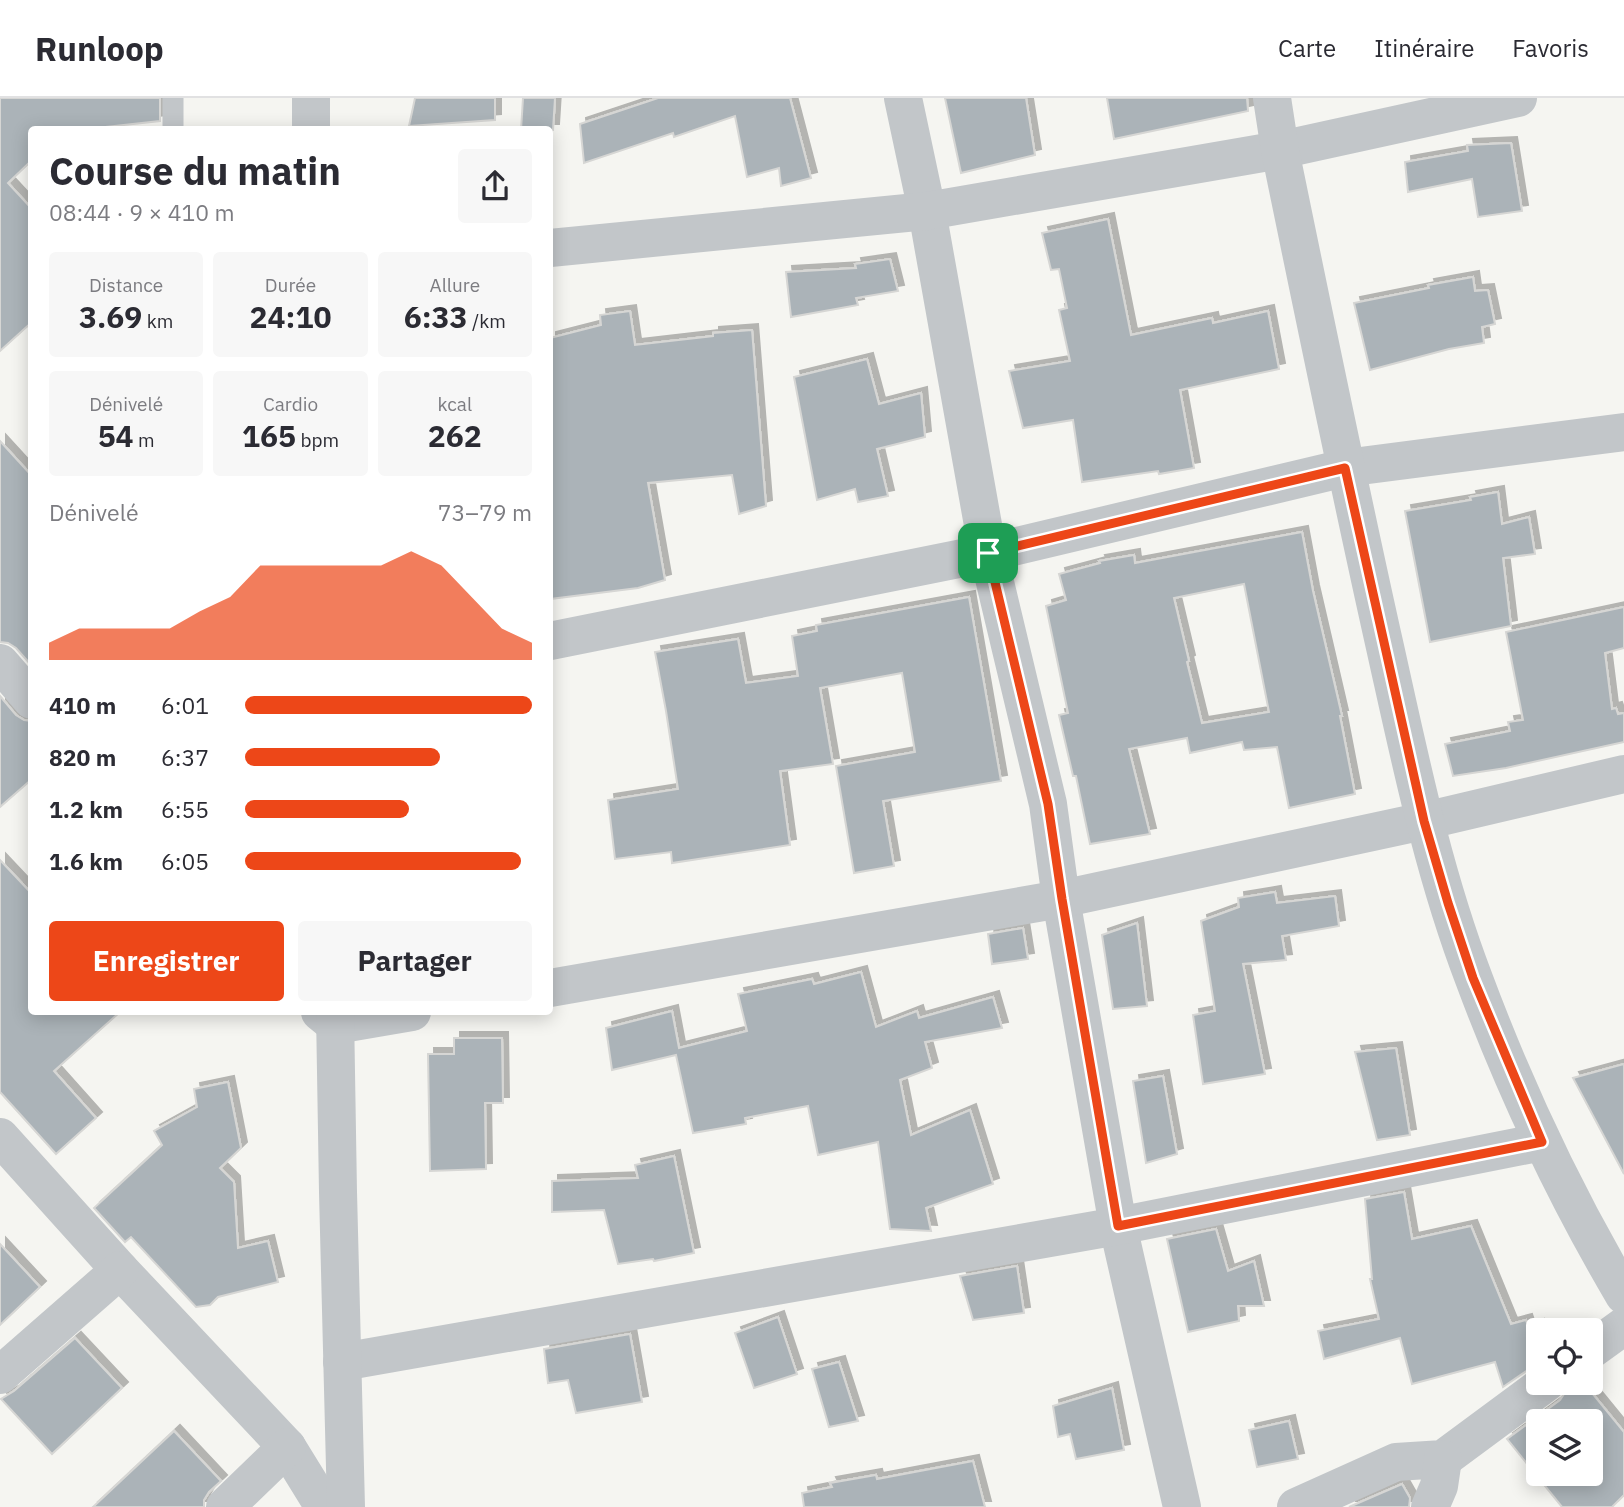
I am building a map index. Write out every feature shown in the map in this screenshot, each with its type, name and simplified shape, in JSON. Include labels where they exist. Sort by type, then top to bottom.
[{"type":"street","points":[[311,98],[311,126]]},
{"type":"street","points":[[903,98],[927,211],[988,553],[1048,804],[1118,1226],[1182,1507]]},
{"type":"street","points":[[1272,98],[1280,150],[1345,468],[1424,821],[1448,903],[1473,978],[1542,1142],[1596,1249],[1624,1295]]},
{"type":"street","points":[[553,248],[927,211],[1280,150],[1518,98]]},
{"type":"street","points":[[553,640],[988,553],[1345,468],[1624,432]]},
{"type":"street","points":[[0,663],[28,695]]},
{"type":"street","points":[[553,987],[1062,899],[1424,821],[1624,774]]},
{"type":"street","points":[[346,1507],[338,1192],[330,1016],[350,1015]]},
{"type":"street","points":[[0,1136],[120,1270],[287,1447],[324,1507]]},
{"type":"street","points":[[342,1362],[1118,1226],[1542,1142]]},
{"type":"street","points":[[0,1375],[120,1270]]},
{"type":"street","points":[[1603,1341],[1624,1326]]},
{"type":"street","points":[[1296,1507],[1396,1462],[1443,1459],[1529,1395]]},
{"type":"street","points":[[225,1507],[287,1447]]},
{"type":"street","points":[[1430,1507],[1439,1486],[1443,1459]]},
{"type":"lane","points":[[173,98],[173,126]]},
{"type":"building","points":[[0,98],[160,98],[160,121],[114,126],[28,126],[28,164],[8,183],[28,205],[28,326],[0,351]]},
{"type":"building","points":[[415,98],[495,98],[495,120],[409,126]]},
{"type":"building","points":[[523,98],[555,98],[553,130],[553,126],[521,126]]},
{"type":"building","points":[[658,98],[790,98],[811,178],[781,186],[779,168],[747,177],[735,116],[674,137],[673,133],[584,163],[580,124]]},
{"type":"building","points":[[945,98],[1026,98],[1035,155],[961,173]]},
{"type":"building","points":[[1107,98],[1247,98],[1248,111],[1114,139]]},
{"type":"building","points":[[1511,143],[1522,211],[1478,217],[1472,179],[1408,192],[1405,162],[1468,151],[1467,145]]},
{"type":"building","points":[[1108,219],[1131,335],[1212,318],[1213,323],[1268,311],[1279,369],[1180,390],[1194,468],[1082,482],[1073,420],[1023,428],[1009,371],[1070,361],[1059,310],[1067,308],[1059,269],[1051,270],[1042,233]]},
{"type":"building","points":[[890,259],[898,291],[856,298],[858,305],[791,317],[786,272],[856,268],[855,264]]},
{"type":"building","points":[[1473,277],[1475,291],[1488,290],[1495,324],[1482,327],[1484,343],[1449,349],[1370,370],[1354,303]]},
{"type":"building","points":[[630,311],[635,345],[752,330],[766,506],[739,514],[732,475],[648,483],[665,580],[638,588],[553,599],[553,337],[601,325],[600,315]]},
{"type":"building","points":[[867,359],[879,404],[921,393],[925,437],[877,449],[888,496],[858,502],[855,489],[817,500],[794,377]]},
{"type":"building","points":[[0,441],[28,472],[28,662],[16,648],[0,642]]},
{"type":"building","points":[[1498,492],[1502,524],[1529,517],[1535,554],[1503,558],[1511,626],[1430,642],[1405,511],[1471,500],[1470,497]]},
{"type":"building","points":[[1302,532],[1342,716],[1355,794],[1289,808],[1277,747],[1244,750],[1242,742],[1190,753],[1187,738],[1129,749],[1150,834],[1090,844],[1076,776],[1073,776],[1059,715],[1068,713],[1046,606],[1066,600],[1059,574],[1100,563],[1099,561],[1134,555],[1135,563]],"holes":[[[1244,584],[1269,712],[1202,723],[1174,598]]]},
{"type":"building","points":[[969,597],[1001,781],[883,801],[894,866],[854,873],[836,766],[915,752],[902,673],[820,688],[833,764],[780,771],[790,845],[672,863],[671,852],[615,859],[608,800],[678,789],[655,652],[738,639],[746,683],[798,676],[792,636],[817,631],[816,625]]},
{"type":"building","points":[[1624,607],[1624,648],[1605,653],[1612,709],[1616,708],[1618,714],[1624,713],[1624,742],[1506,768],[1453,776],[1445,744],[1510,731],[1508,722],[1523,720],[1506,632]]},
{"type":"building","points":[[0,696],[16,715],[28,720],[28,782],[0,807]]},
{"type":"building","points":[[0,860],[28,890],[28,1015],[117,1015],[54,1071],[96,1118],[56,1154],[0,1092]]},
{"type":"building","points":[[1275,892],[1277,903],[1335,896],[1339,926],[1282,936],[1286,960],[1243,964],[1265,1074],[1203,1084],[1193,1015],[1215,1011],[1201,921],[1239,907],[1238,898]]},
{"type":"building","points":[[1137,923],[1147,1006],[1113,1009],[1102,935]]},
{"type":"building","points":[[1023,928],[1028,959],[992,964],[988,934]]},
{"type":"building","points":[[861,972],[876,1027],[917,1011],[919,1018],[993,997],[1002,1028],[925,1042],[932,1068],[900,1080],[911,1135],[970,1110],[993,1184],[926,1208],[931,1231],[890,1229],[878,1142],[818,1155],[808,1106],[745,1118],[746,1124],[693,1133],[676,1055],[612,1070],[606,1028],[672,1011],[679,1048],[747,1031],[738,994],[812,979],[814,984]]},
{"type":"building","points":[[454,1038],[502,1038],[503,1103],[485,1103],[486,1169],[430,1171],[428,1054],[454,1054]]},
{"type":"building","points":[[1396,1048],[1410,1135],[1377,1140],[1355,1052]]},
{"type":"building","points":[[1624,1064],[1624,1174],[1573,1078]]},
{"type":"building","points":[[1163,1076],[1177,1154],[1146,1163],[1133,1081]]},
{"type":"building","points":[[228,1082],[241,1148],[220,1168],[234,1182],[238,1248],[268,1241],[278,1282],[218,1297],[210,1305],[196,1307],[131,1237],[125,1242],[94,1208],[162,1145],[154,1131],[197,1107],[194,1089]]},
{"type":"building","points":[[674,1156],[694,1253],[654,1261],[618,1264],[604,1210],[552,1212],[552,1181],[638,1178],[635,1165]]},
{"type":"building","points":[[1404,1192],[1412,1239],[1471,1226],[1511,1324],[1526,1320],[1526,1371],[1503,1387],[1495,1362],[1412,1384],[1400,1338],[1324,1359],[1318,1331],[1379,1319],[1370,1279],[1365,1199]]},
{"type":"building","points":[[1216,1229],[1228,1271],[1254,1261],[1264,1306],[1238,1306],[1239,1321],[1188,1332],[1167,1239]]},
{"type":"building","points":[[0,1244],[40,1287],[0,1325]]},
{"type":"building","points":[[1017,1266],[1024,1313],[973,1320],[960,1276]]},
{"type":"building","points":[[778,1317],[797,1374],[754,1388],[735,1333]]},
{"type":"building","points":[[630,1334],[642,1402],[576,1413],[568,1380],[548,1383],[544,1349]]},
{"type":"building","points":[[75,1338],[122,1388],[52,1454],[1,1399]]},
{"type":"building","points":[[839,1362],[858,1421],[829,1427],[812,1369]]},
{"type":"building","points":[[1112,1388],[1124,1450],[1076,1459],[1070,1434],[1058,1437],[1053,1406]]},
{"type":"building","points":[[1563,1395],[1594,1395],[1624,1432],[1624,1495],[1612,1507],[1562,1507],[1545,1486],[1603,1486],[1603,1409],[1548,1409]]},
{"type":"building","points":[[1289,1421],[1298,1459],[1257,1467],[1249,1430]]},
{"type":"building","points":[[1526,1425],[1526,1462],[1507,1439]]},
{"type":"building","points":[[174,1431],[221,1481],[209,1492],[204,1500],[204,1507],[93,1507]]},
{"type":"building","points":[[973,1461],[985,1507],[804,1507],[802,1493],[832,1487],[830,1483],[876,1475],[877,1479]]},
{"type":"building","points":[[1402,1484],[1410,1498],[1409,1507],[1349,1507]]},
{"type":"route","points":[[1345,468],[1424,821],[1473,978],[1542,1142],[1118,1226],[1048,804],[988,553],[1345,468]]}]
